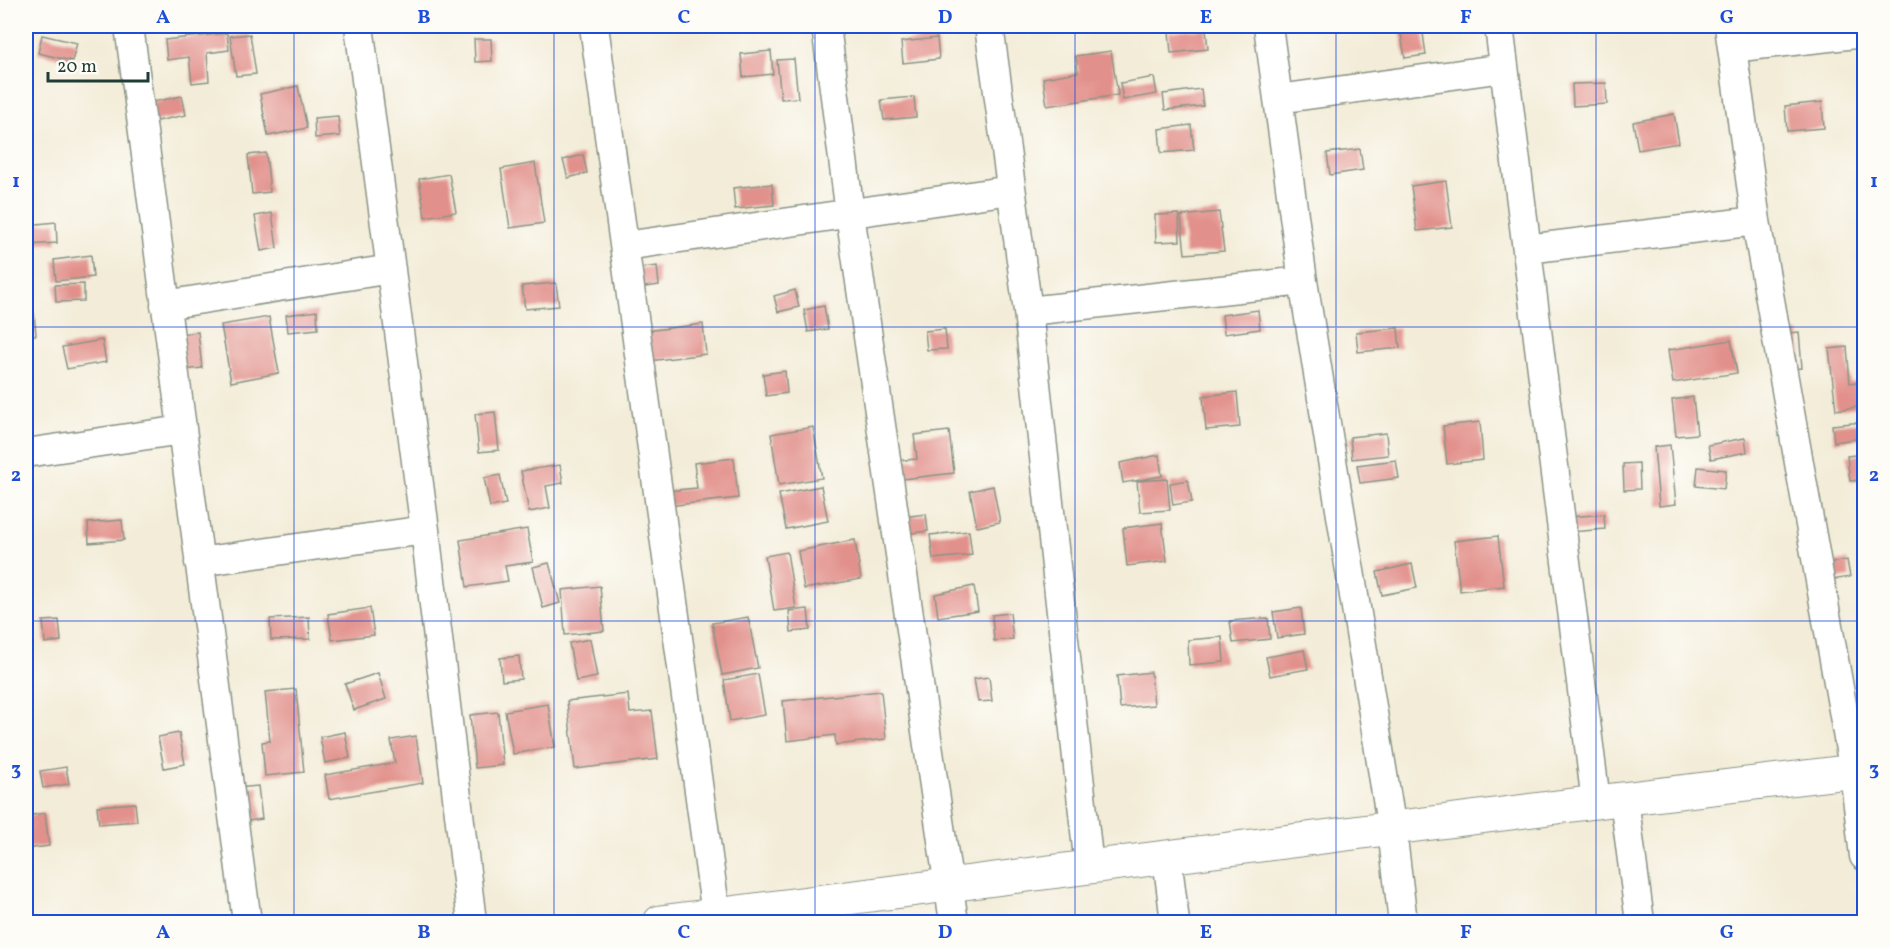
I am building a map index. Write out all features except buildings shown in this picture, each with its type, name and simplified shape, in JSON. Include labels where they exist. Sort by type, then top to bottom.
[{"type":"street","points":[[129,26],[247,922]]},
{"type":"street","points":[[359,26],[425,530],[472,922]]},
{"type":"street","points":[[594,26],[717,919]]},
{"type":"street","points":[[826,26],[850,214],[954,922]]},
{"type":"street","points":[[989,26],[1028,311],[1089,867]]},
{"type":"street","points":[[1268,26],[1303,281],[1392,830],[1403,922]]},
{"type":"street","points":[[1499,26],[1527,249],[1610,801],[1640,922]]},
{"type":"street","points":[[1864,33],[1730,37],[1756,221],[1859,771],[1864,856]]},
{"type":"street","points":[[1278,99],[1504,68]]},
{"type":"street","points":[[625,246],[1011,190]]},
{"type":"street","points":[[1527,249],[1756,221]]},
{"type":"street","points":[[165,305],[391,269]]},
{"type":"street","points":[[1028,311],[1303,281]]},
{"type":"street","points":[[26,453],[182,430]]},
{"type":"street","points":[[199,562],[425,530]]},
{"type":"street","points":[[660,922],[717,919],[949,885],[1859,771]]},
{"type":"street","points":[[1167,857],[1175,922]]}]
